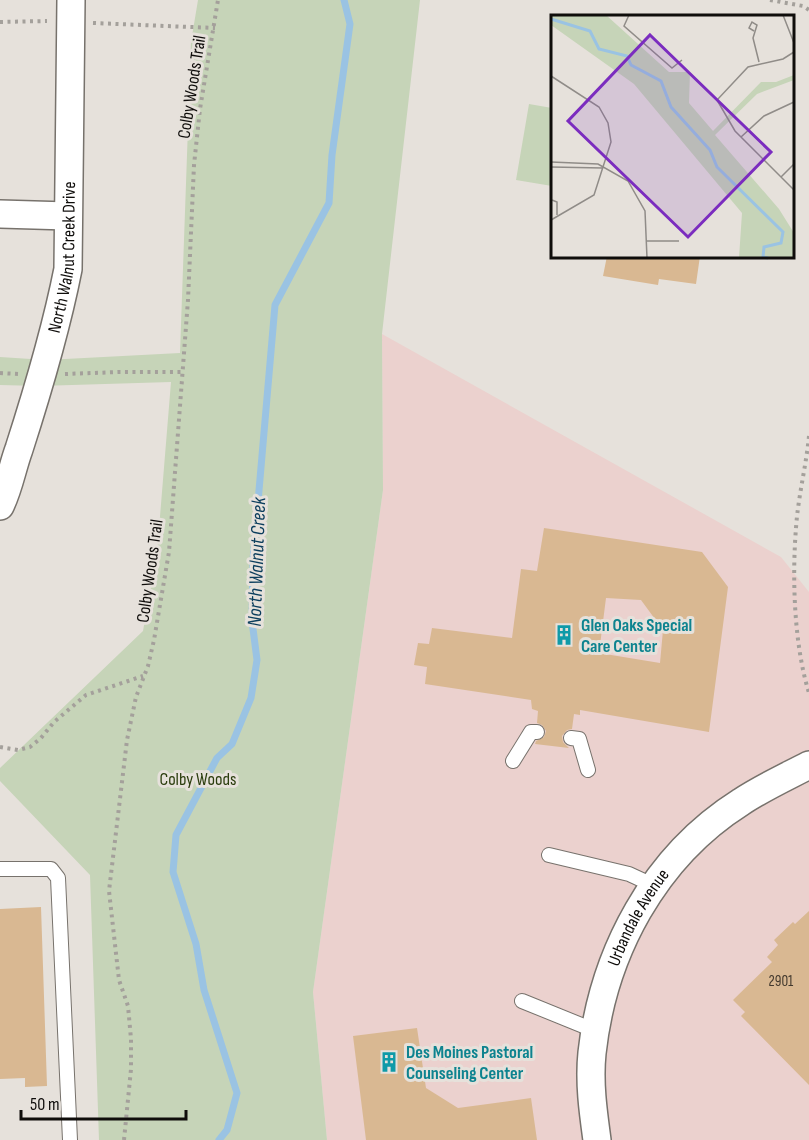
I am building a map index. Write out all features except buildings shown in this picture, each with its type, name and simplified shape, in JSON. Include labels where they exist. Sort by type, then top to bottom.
[{"type":"street","name":"North Walnut Creek Drive","points":[[0,506],[37,394],[68,269],[71,10]]},
{"type":"street","points":[[0,214],[68,216]]},
{"type":"street","name":"Urbandale Avenue","points":[[597,1140],[592,1099],[592,1055],[598,1012],[609,974],[625,933],[676,858],[706,829],[740,803],[809,765]]},
{"type":"lane","points":[[513,761],[531,732],[537,732]]},
{"type":"lane","points":[[571,738],[579,739],[588,770]]},
{"type":"lane","points":[[549,855],[629,874],[655,886]]},
{"type":"lane","points":[[0,869],[51,869],[58,878],[70,1140]]},
{"type":"lane","points":[[522,1001],[596,1031]]},
{"type":"path","name":"Colby Woods Trail","points":[[124,1140],[131,1069],[131,1039],[128,1006],[119,980],[109,891],[127,740],[136,697],[154,640],[169,552],[192,243],[194,165],[218,0]]},
{"type":"path","points":[[770,0],[803,6],[809,10]]},
{"type":"path","points":[[0,22],[71,10],[215,28]]},
{"type":"path","points":[[58,374],[181,372]]},
{"type":"path","points":[[809,436],[795,529],[797,636],[803,675],[809,693]]},
{"type":"path","points":[[0,747],[18,750],[30,747],[54,722],[86,695],[144,676]]},
{"type":"shaded area","points":[[382,334],[781,557],[809,592],[809,1140],[327,1140],[313,992],[383,490]]},
{"type":"green space","name":"Colby Woods","points":[[198,0],[420,0],[382,334],[383,490],[313,992],[327,1140],[99,1140],[90,875],[0,781],[0,768],[143,631],[157,553],[171,382],[0,385],[0,357],[46,360],[180,353],[191,42]]},
{"type":"green space","points":[[529,104],[551,108],[551,186],[516,180]]},
{"type":"waterway","name":"North Walnut Creek","points":[[219,1140],[227,1130],[237,1093],[204,990],[196,944],[173,872],[176,835],[217,758],[232,744],[251,698],[257,660],[252,621],[253,560],[275,305],[329,203],[332,155],[350,24],[344,0]]},
{"type":"place","name":"Glen Oaks Special Care Center","points":[[564,635]]},
{"type":"place","name":"Des Moines Pastoral Counseling Center","points":[[389,1062]]}]
